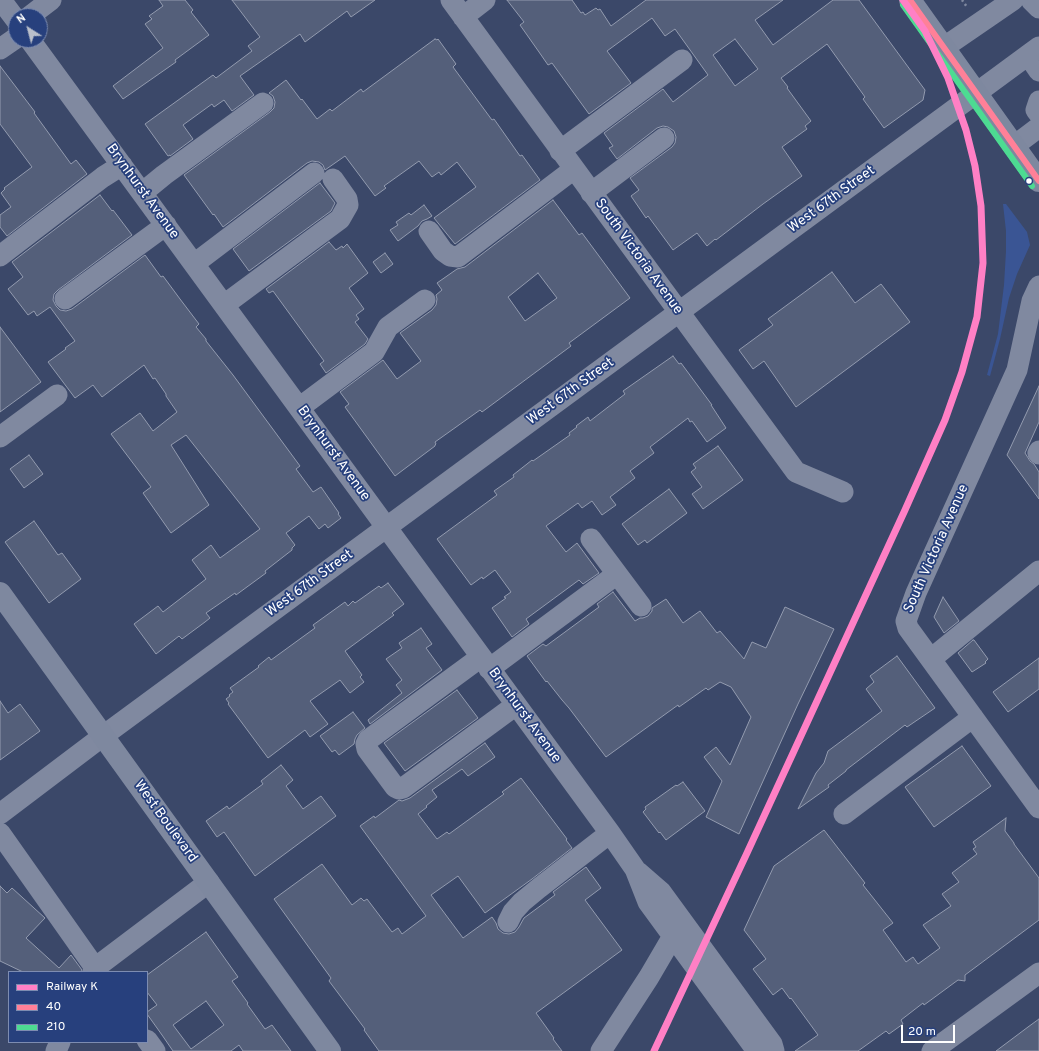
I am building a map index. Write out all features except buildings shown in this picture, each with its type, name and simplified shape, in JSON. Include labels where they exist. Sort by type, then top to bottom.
[{"type":"main road","points":[[910,0],[1039,181]]},
{"type":"main road","name":"West Boulevard","points":[[0,593],[209,882],[324,1049]]},
{"type":"street","points":[[1,0],[8,9]]},
{"type":"street","points":[[40,8],[51,0]]},
{"type":"street","name":"South Victoria Avenue","points":[[451,0],[796,472],[843,492]]},
{"type":"street","points":[[463,17],[485,0]]},
{"type":"street","points":[[943,48],[1012,0]]},
{"type":"street","points":[[1031,0],[1039,8]]},
{"type":"street","name":"Brynhurst Avenue","points":[[36,48],[610,833],[635,869],[648,902],[757,1051]]},
{"type":"street","name":"West 67th Street","points":[[0,814],[103,736],[976,93],[1035,58]]},
{"type":"street","points":[[560,151],[682,60]]},
{"type":"street","points":[[1039,101],[1036,110],[1039,114]]},
{"type":"street","points":[[142,193],[164,175],[263,103]]},
{"type":"street","points":[[1014,146],[1039,127]]},
{"type":"street","points":[[591,193],[664,138]]},
{"type":"street","points":[[0,256],[103,177],[122,165]]},
{"type":"street","points":[[429,231],[443,251],[450,256],[458,257],[574,169]]},
{"type":"street","points":[[194,264],[323,176],[347,199],[348,205],[340,219],[224,305]]},
{"type":"street","points":[[65,299],[166,225]]},
{"type":"street","name":"South Victoria Avenue","points":[[1039,286],[1032,301],[1017,370],[916,593],[906,621],[908,628],[1039,808]]},
{"type":"street","points":[[299,408],[374,352],[388,327],[425,300]]},
{"type":"street","points":[[0,438],[57,395]]},
{"type":"street","points":[[591,540],[641,606]]},
{"type":"street","points":[[931,659],[1039,571]]},
{"type":"street","points":[[516,705],[399,790],[395,787],[367,749],[366,744],[368,740],[617,574]]},
{"type":"street","points":[[844,814],[973,718]]},
{"type":"street","points":[[0,833],[95,970],[209,882]]},
{"type":"street","points":[[508,922],[513,912],[522,902],[610,833]]},
{"type":"street","name":"Brynhurst Avenue","points":[[635,869],[661,892],[772,1044],[774,1051]]},
{"type":"street","points":[[601,1051],[674,936]]},
{"type":"street","points":[[932,1051],[1039,973]]},
{"type":"street","points":[[148,1041],[155,1051]]},
{"type":"shaded area","points":[[1003,204],[1006,204],[1027,232],[1030,245],[1017,274],[1009,298],[990,376],[987,375],[998,334],[1004,285],[1006,231]]},
{"type":"rail line","name":"K","points":[[654,1051],[747,853],[945,420],[962,372],[977,317],[983,263],[981,206],[975,166],[966,130],[948,78],[925,31],[903,0]]},
{"type":"transit line","name":"40","points":[[910,0],[1039,181]]},
{"type":"transit line","name":"210","points":[[903,5],[1032,186]]}]
